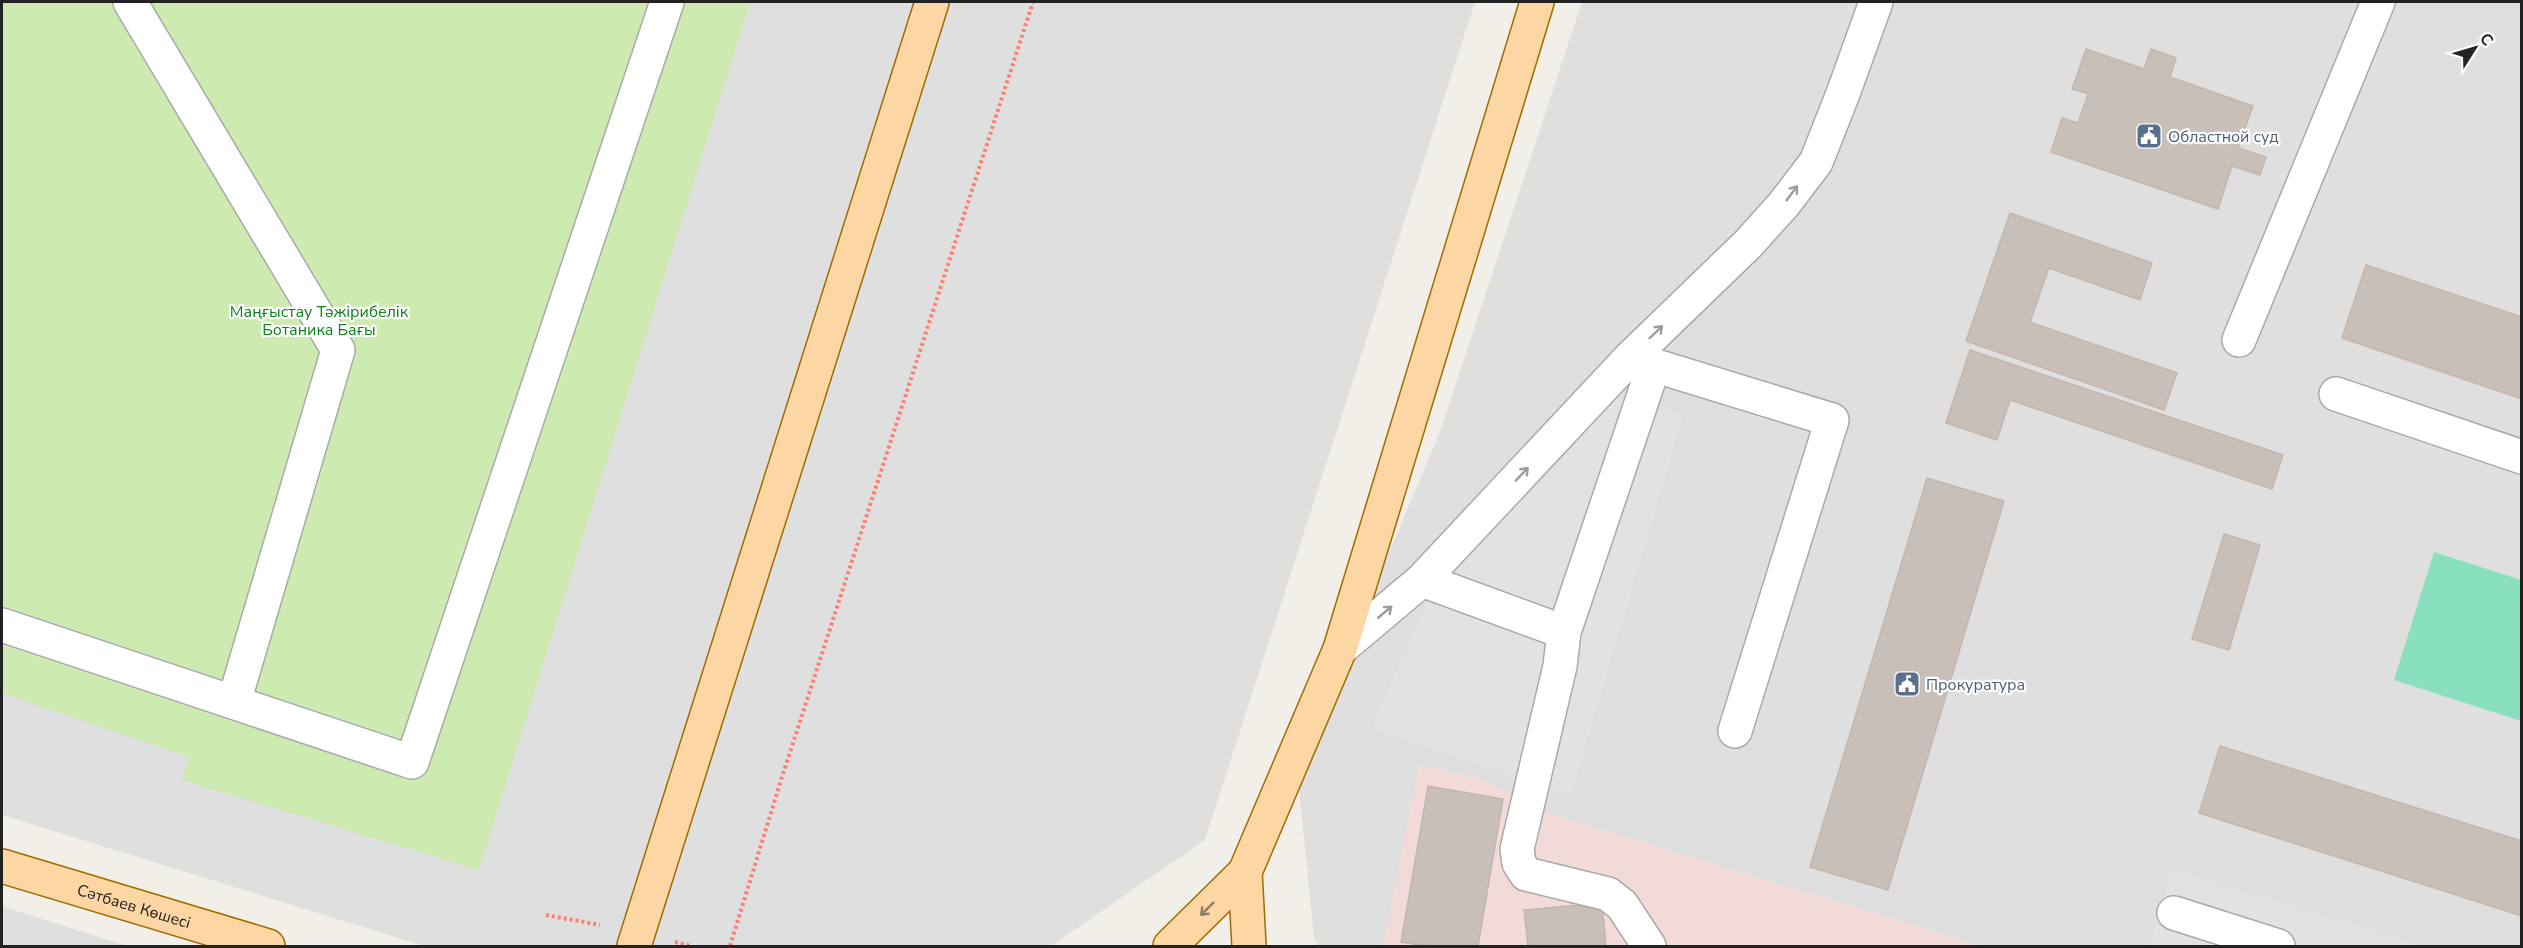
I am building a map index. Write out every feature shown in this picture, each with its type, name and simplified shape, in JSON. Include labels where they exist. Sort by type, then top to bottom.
[{"type":"main road","points":[[634,946],[932,2]]},
{"type":"main road","points":[[1170,946],[1245,872],[1340,649],[1537,2]]},
{"type":"main road","name":"Сәтбаев Көшесі","points":[[2,866],[268,946]]},
{"type":"main road","points":[[1245,872],[1249,946]]},
{"type":"street","points":[[130,2],[338,350],[234,702]]},
{"type":"street","points":[[2,625],[412,762],[667,2]]},
{"type":"street","points":[[1340,649],[1422,580],[1642,361],[1784,204],[1816,162],[1876,2]]},
{"type":"street","points":[[2239,340],[2378,2]]},
{"type":"street","points":[[1642,361],[1564,632],[1560,666],[1518,849],[1519,863],[1526,874],[1608,894],[1622,905],[1649,946]]},
{"type":"street","points":[[1642,361],[1832,420],[1736,730]]},
{"type":"street","points":[[2336,394],[2522,457]]},
{"type":"street","points":[[1422,580],[1564,632]]},
{"type":"street","points":[[2174,913],[2278,946]]},
{"type":"path","points":[[730,946],[782,777],[1033,2]]},
{"type":"shaded area","points":[[2,2],[1475,2],[1205,840],[1051,946],[424,946],[2,815]]},
{"type":"shaded area","points":[[1582,2],[2521,2],[2521,946],[1318,946],[1314,938],[1297,770],[1440,432]]},
{"type":"shaded area","points":[[1594,389],[1683,417],[1571,794],[1372,726],[1426,605],[1509,491]]},
{"type":"shaded area","points":[[1419,765],[1487,781],[1537,810],[1981,946],[1383,946]]},
{"type":"shaded area","points":[[2171,871],[2420,946],[2150,946]]},
{"type":"shaded area","points":[[2,906],[127,946],[2,946]]},
{"type":"green space","name":"Маңғыстау Тәжірибелік Ботаника Бағы","points":[[2,2],[750,2],[479,870],[182,780],[189,757],[2,693]]},
{"type":"green space","points":[[2434,552],[2521,580],[2521,721],[2394,680]]},
{"type":"building","name":"Областной суд","points":[[2086,49],[2144,69],[2151,49],[2176,58],[2170,77],[2253,106],[2238,148],[2266,157],[2260,175],[2232,166],[2218,209],[2051,152],[2062,118],[2078,123],[2088,94],[2072,89]]},
{"type":"building","points":[[2010,213],[2152,263],[2140,300],[2049,268],[2030,322],[2177,373],[2164,410],[1966,341]]},
{"type":"building","points":[[2366,265],[2522,317],[2522,399],[2342,338]]},
{"type":"building","points":[[1970,350],[2283,455],[2272,489],[2010,400],[1997,440],[1946,423]]},
{"type":"building","name":"Прокуратура","points":[[1927,478],[2004,501],[1888,890],[1810,867]]},
{"type":"building","points":[[2224,534],[2260,545],[2229,650],[2192,639]]},
{"type":"building","points":[[2220,746],[2522,841],[2522,916],[2199,813]]},
{"type":"building","points":[[1428,786],[1503,799],[1478,946],[1427,946],[1401,942]]},
{"type":"building","points":[[1602,903],[1606,946],[1528,946],[1524,910]]},
{"type":"place","name":"Областной суд","points":[[2149,136]]},
{"type":"place","name":"Прокуратура","points":[[1907,684]]}]
